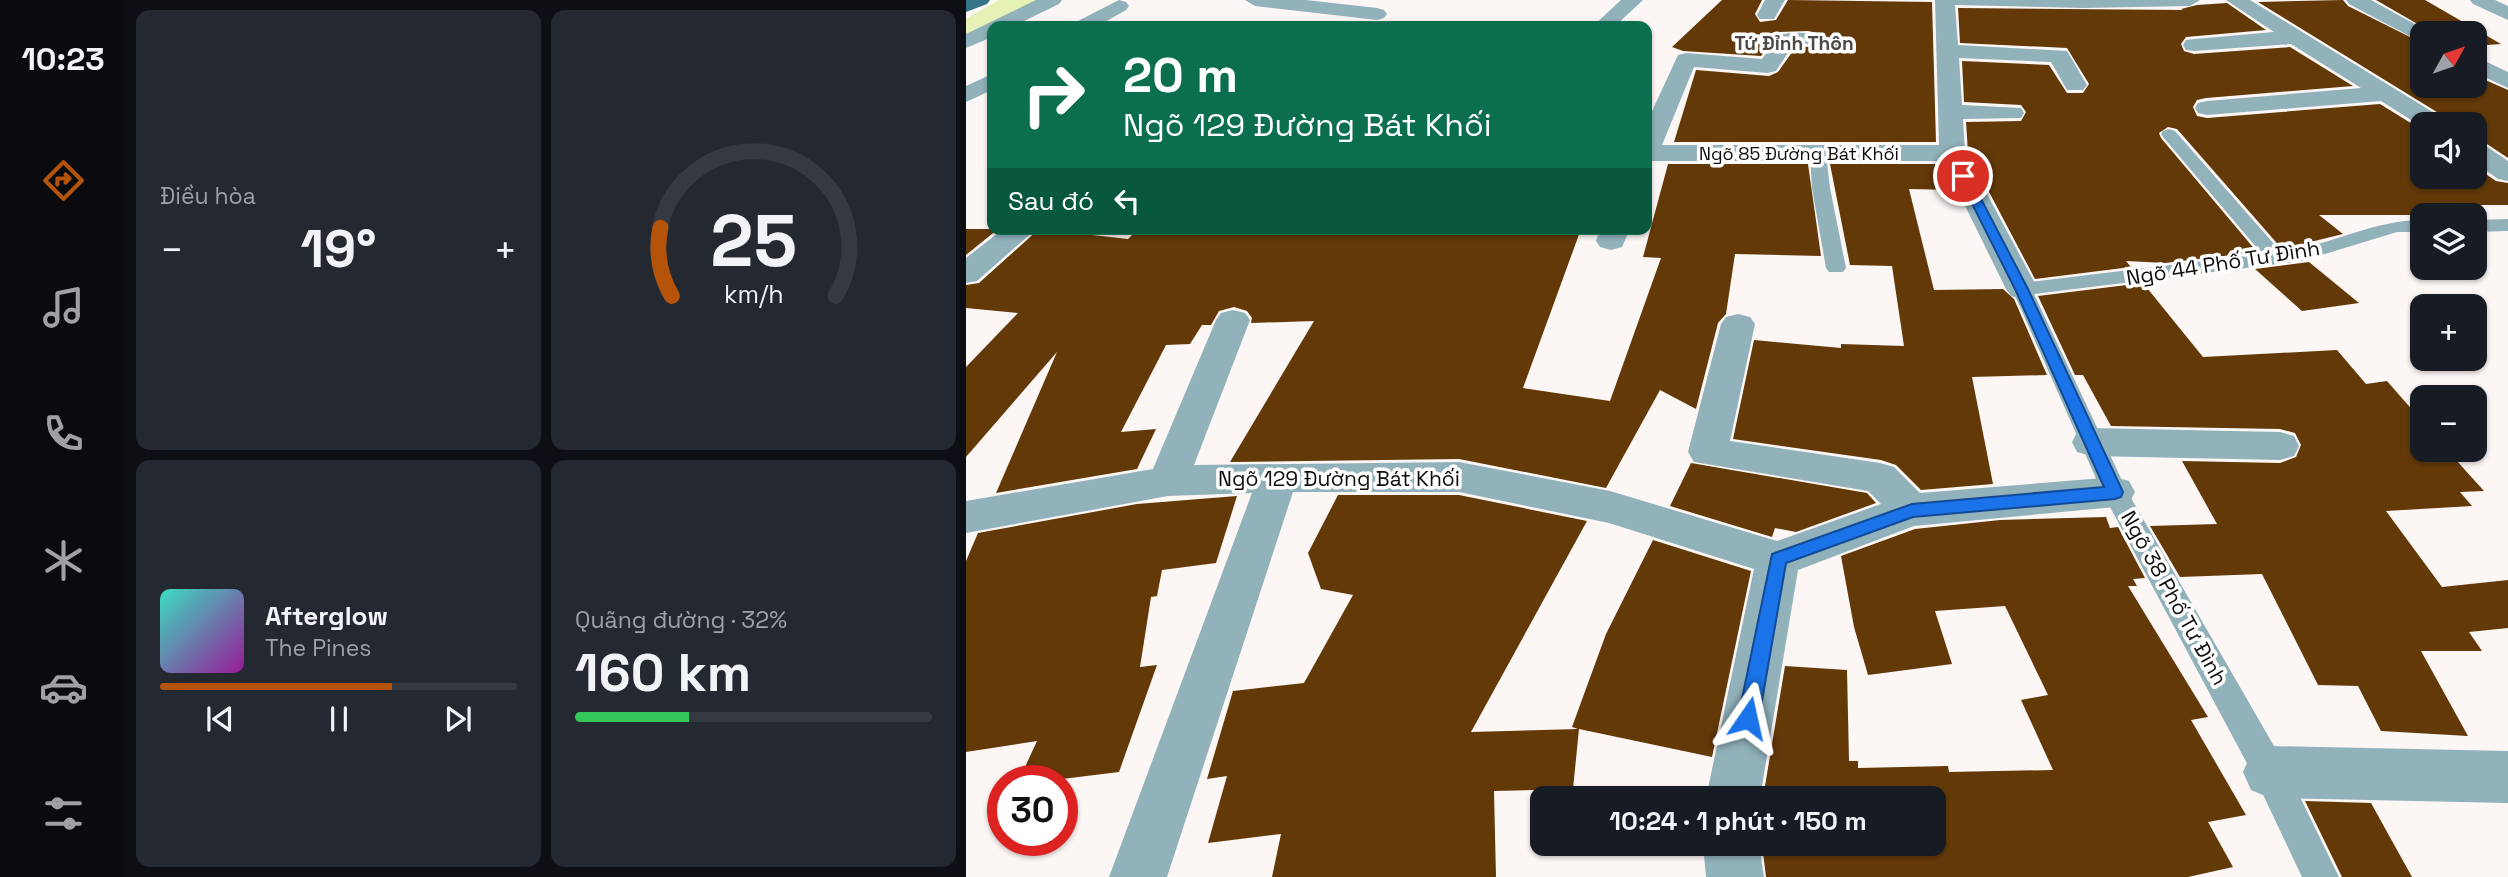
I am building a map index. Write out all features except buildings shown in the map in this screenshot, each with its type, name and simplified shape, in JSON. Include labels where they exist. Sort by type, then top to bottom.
[{"type":"main road","points":[[966,6],[980,0]]},
{"type":"street","points":[[1008,21],[1052,0]]},
{"type":"street","points":[[1255,0],[1385,9],[1362,21]]},
{"type":"street","points":[[1609,21],[1633,0]]},
{"type":"street","name":"Ngõ 38 Phố Tư Đình","points":[[1945,0],[1952,153],[2022,289]]},
{"type":"street","points":[[1960,0],[2190,0]]},
{"type":"street","points":[[2236,0],[2417,112]]},
{"type":"street","points":[[2356,0],[2410,29]]},
{"type":"street","points":[[2480,0],[2508,14]]},
{"type":"street","points":[[1092,21],[1119,6]]},
{"type":"street","points":[[966,42],[987,32]]},
{"type":"street","points":[[2194,45],[2296,37]]},
{"type":"street","points":[[1652,140],[1686,60],[1768,66],[1787,39],[1809,39]]},
{"type":"street","points":[[1947,51],[2059,56],[2075,85]]},
{"type":"street","points":[[2487,70],[2508,81]]},
{"type":"street","points":[[966,95],[987,84]]},
{"type":"street","points":[[2207,108],[2388,93]]},
{"type":"street","points":[[966,100],[987,105]]},
{"type":"street","points":[[1950,111],[2012,113]]},
{"type":"street","name":"Ngõ 85 Đường Bát Khối","points":[[1652,152],[1952,153]]},
{"type":"street","points":[[2487,159],[2508,173]]},
{"type":"street","points":[[966,274],[1014,235]]},
{"type":"street","points":[[1168,481],[1233,320]]},
{"type":"street","points":[[1738,324],[1708,452],[1880,478],[1912,510]]},
{"type":"street","points":[[2091,442],[2280,446]]},
{"type":"street","points":[[1138,877],[1278,477]]},
{"type":"street","name":"Ngõ 129 Đường Bát Khối","points":[[966,517],[1168,481],[1278,477],[1459,477],[1610,507],[1778,559]]},
{"type":"street","points":[[1735,786],[1778,559],[1912,510],[2115,492]]},
{"type":"street","points":[[2270,772],[2508,777]]},
{"type":"street","points":[[1732,856],[1735,877]]},
{"type":"lane","points":[[2169,134],[2276,258]]},
{"type":"lane","points":[[1818,154],[1821,188],[1836,268]]},
{"type":"lane","points":[[2487,226],[2508,225]]},
{"type":"lane","name":"Ngõ 44 Phố Tư Đình","points":[[2022,289],[2302,255],[2396,226],[2410,226]]},
{"type":"lane","name":"Ngõ 38 Phố Tư Đình","points":[[2022,289],[2115,492],[2270,772],[2321,877]]},
{"type":"green space","points":[[999,0],[1047,0],[1004,21],[987,21],[987,30],[966,40],[966,19]]},
{"type":"district","name":"Tứ Đỉnh Thôn","points":[[1794,43]]},
{"type":"route","points":[[1748,718],[1778,559],[1912,510],[2115,492],[2022,289],[1963,176]]}]
